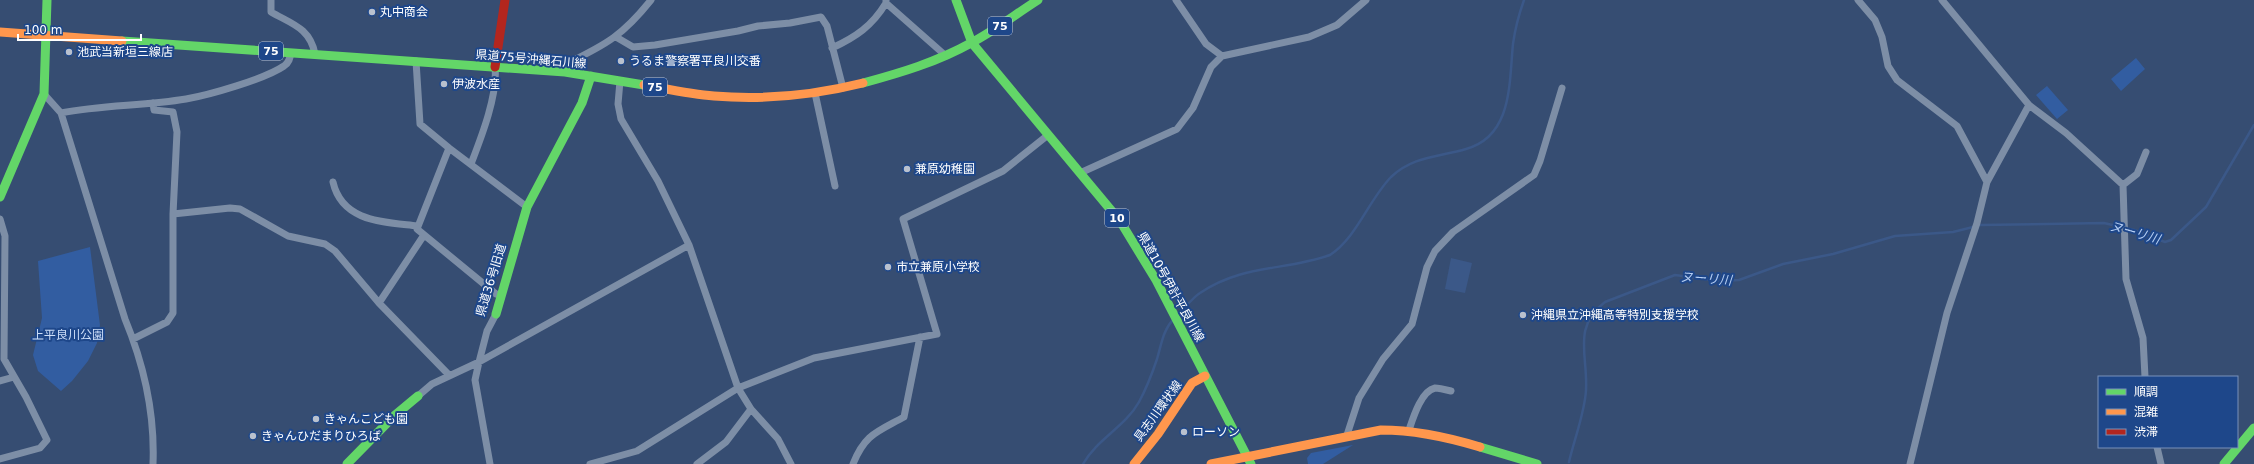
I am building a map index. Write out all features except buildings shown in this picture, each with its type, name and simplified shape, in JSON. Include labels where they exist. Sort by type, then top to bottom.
[{"type":"main road","points":[[0,196],[44,94],[47,0]]},
{"type":"main road","points":[[495,67],[505,0]]},
{"type":"main road","name":"県道10号伊計平良川線","points":[[956,0],[972,43],[1120,221],[1140,252],[1249,460]]},
{"type":"main road","name":"県道75号沖縄石川線","points":[[0,32],[565,72],[713,96],[763,98],[815,93],[843,88],[897,74],[946,56],[972,43],[1038,0]]},
{"type":"main road","name":"県道36号旧道","points":[[496,314],[527,207],[582,103],[591,76]]},
{"type":"main road","name":"具志川環状線","points":[[1134,464],[1158,434],[1192,383],[1205,376]]},
{"type":"main road","points":[[347,464],[394,416],[418,396]]},
{"type":"main road","points":[[2238,447],[2254,428]]},
{"type":"main road","points":[[1211,464],[1249,460],[1347,436],[1381,430],[1409,430],[1440,435],[1537,464]]},
{"type":"main road","points":[[2224,464],[2237,448]]},
{"type":"street","points":[[271,0],[271,12],[299,28],[312,40],[315,54]]},
{"type":"street","points":[[565,72],[568,63],[596,50],[616,37],[651,0]]},
{"type":"street","points":[[1176,0],[1206,44],[1222,56]]},
{"type":"street","points":[[1080,172],[1177,130],[1193,108],[1211,67],[1222,56],[1309,37],[1337,25],[1366,0]]},
{"type":"street","points":[[1858,0],[1875,20],[1882,37],[1888,66],[1897,80],[1957,126],[1987,182]]},
{"type":"street","points":[[1942,0],[2029,105],[2066,133],[2123,184],[2126,279],[2142,338],[2145,376]]},
{"type":"street","points":[[832,48],[854,38],[866,29],[886,2],[946,56]]},
{"type":"street","points":[[616,37],[633,47],[655,45],[758,26],[790,23],[821,17],[827,26],[843,88]]},
{"type":"street","points":[[61,113],[91,108],[186,99],[247,82],[285,66],[290,60],[291,53]]},
{"type":"street","points":[[416,61],[420,124],[527,207]]},
{"type":"street","points":[[471,164],[481,139],[492,97],[495,67]]},
{"type":"street","points":[[620,81],[618,104],[620,119],[658,181],[689,245],[738,388],[752,409],[778,439],[791,464]]},
{"type":"street","points":[[1347,436],[1359,398],[1383,359],[1412,324],[1427,267],[1435,251],[1453,232],[1534,175],[1540,161],[1562,88]]},
{"type":"street","points":[[815,93],[834,186]]},
{"type":"street","points":[[44,94],[61,113],[125,319],[133,339],[150,401],[154,439],[153,464]]},
{"type":"street","points":[[133,339],[167,322],[173,313],[173,214],[177,132],[173,112],[154,110],[153,103]]},
{"type":"street","points":[[1910,464],[1947,313],[1977,223],[1987,182],[2029,105]]},
{"type":"street","points":[[590,464],[637,451],[738,388],[814,358],[937,334],[903,219],[1003,171],[1048,135]]},
{"type":"street","points":[[449,148],[417,229],[496,294],[502,295]]},
{"type":"street","points":[[2123,184],[2137,174],[2146,152]]},
{"type":"street","points":[[333,182],[336,193],[341,202],[349,210],[382,223],[417,226]]},
{"type":"street","points":[[173,214],[230,208],[240,209],[288,236],[325,244],[335,251],[379,303],[449,375]]},
{"type":"street","points":[[0,219],[5,236],[4,359],[47,440],[40,448],[0,459]]},
{"type":"street","points":[[379,303],[424,235]]},
{"type":"street","points":[[418,396],[432,384],[479,362],[689,245]]},
{"type":"street","name":"県道36号旧道","points":[[490,464],[475,380],[487,332],[496,314]]},
{"type":"street","points":[[853,464],[860,447],[871,435],[904,417],[920,337]]},
{"type":"street","points":[[0,381],[14,377]]},
{"type":"street","points":[[1409,430],[1417,407],[1429,392],[1436,388],[1451,391]]},
{"type":"street","points":[[697,464],[726,442],[752,409]]},
{"type":"street","points":[[2157,448],[2160,464]]},
{"type":"green space","points":[[2136,58],[2145,69],[2121,91],[2111,79]]},
{"type":"green space","points":[[2047,86],[2068,110],[2057,119],[2036,95]]},
{"type":"green space","name":"上平良川公園","points":[[90,247],[100,325],[97,343],[88,361],[72,381],[61,391],[38,371],[33,355],[42,318],[38,261]]},
{"type":"green space","points":[[1353,445],[1323,464],[1308,464],[1307,458],[1311,453]]},
{"type":"shaded area","points":[[1451,258],[1472,263],[1465,293],[1445,289]]},
{"type":"waterway","points":[[1178,315],[1197,295],[1232,277],[1248,272],[1297,264],[1330,255],[1348,239],[1383,187],[1399,170],[1417,161],[1466,149],[1481,142],[1493,132],[1506,106],[1514,38],[1524,0]]},
{"type":"waterway","name":"ヌーリ川","points":[[1980,225],[2104,223],[2134,230],[2165,242],[2171,240],[2206,207],[2254,125]]},
{"type":"waterway","name":"ヌーリ川","points":[[1569,462],[1582,417],[1585,399],[1585,332],[1588,321],[1605,302],[1675,275],[1720,281],[1739,280],[1783,264],[1833,254],[1895,236],[1953,232],[1973,227]]},
{"type":"waterway","points":[[1083,464],[1096,447],[1126,419],[1139,402],[1153,370],[1167,328],[1173,320]]},
{"type":"traffic: fast","points":[[0,197],[44,94],[47,0]]},
{"type":"traffic: fast","points":[[956,0],[972,43]]},
{"type":"traffic: fast","points":[[863,83],[918,66],[958,50],[980,38],[1038,0]]},
{"type":"traffic: fast","points":[[122,41],[565,72],[644,85]]},
{"type":"traffic: fast","points":[[972,43],[1120,221],[1156,280],[1251,464]]},
{"type":"traffic: fast","points":[[496,314],[527,207],[582,103],[591,76]]},
{"type":"traffic: fast","points":[[347,464],[394,416],[418,396]]},
{"type":"traffic: fast","points":[[2238,447],[2254,428]]},
{"type":"traffic: fast","points":[[1480,447],[1537,464]]},
{"type":"traffic: fast","points":[[2224,464],[2237,448]]},
{"type":"traffic: slow","points":[[0,32],[122,41]]},
{"type":"traffic: slow","points":[[644,85],[705,95],[770,97],[826,91],[863,83]]},
{"type":"traffic: slow","points":[[1134,464],[1158,434],[1192,383],[1205,376]]},
{"type":"traffic: slow","points":[[1211,464],[1381,430],[1407,431],[1431,435],[1480,447]]},
{"type":"traffic: jam","points":[[495,67],[505,0]]},
{"type":"place","name":"丸中商会","points":[[372,12]]},
{"type":"place","name":"池武当新垣三線店","points":[[69,52]]},
{"type":"place","name":"うるま警察署平良川交番","points":[[621,61]]},
{"type":"place","name":"伊波水産","points":[[444,84]]},
{"type":"place","name":"兼原幼稚園","points":[[907,169]]},
{"type":"place","name":"市立兼原小学校","points":[[888,267]]},
{"type":"place","name":"沖縄県立沖縄高等特別支援学校","points":[[1523,315]]},
{"type":"place","name":"きゃんこども園","points":[[316,419]]},
{"type":"place","name":"ローソン","points":[[1184,432]]},
{"type":"place","name":"きゃんひだまりひろば","points":[[253,436]]}]
